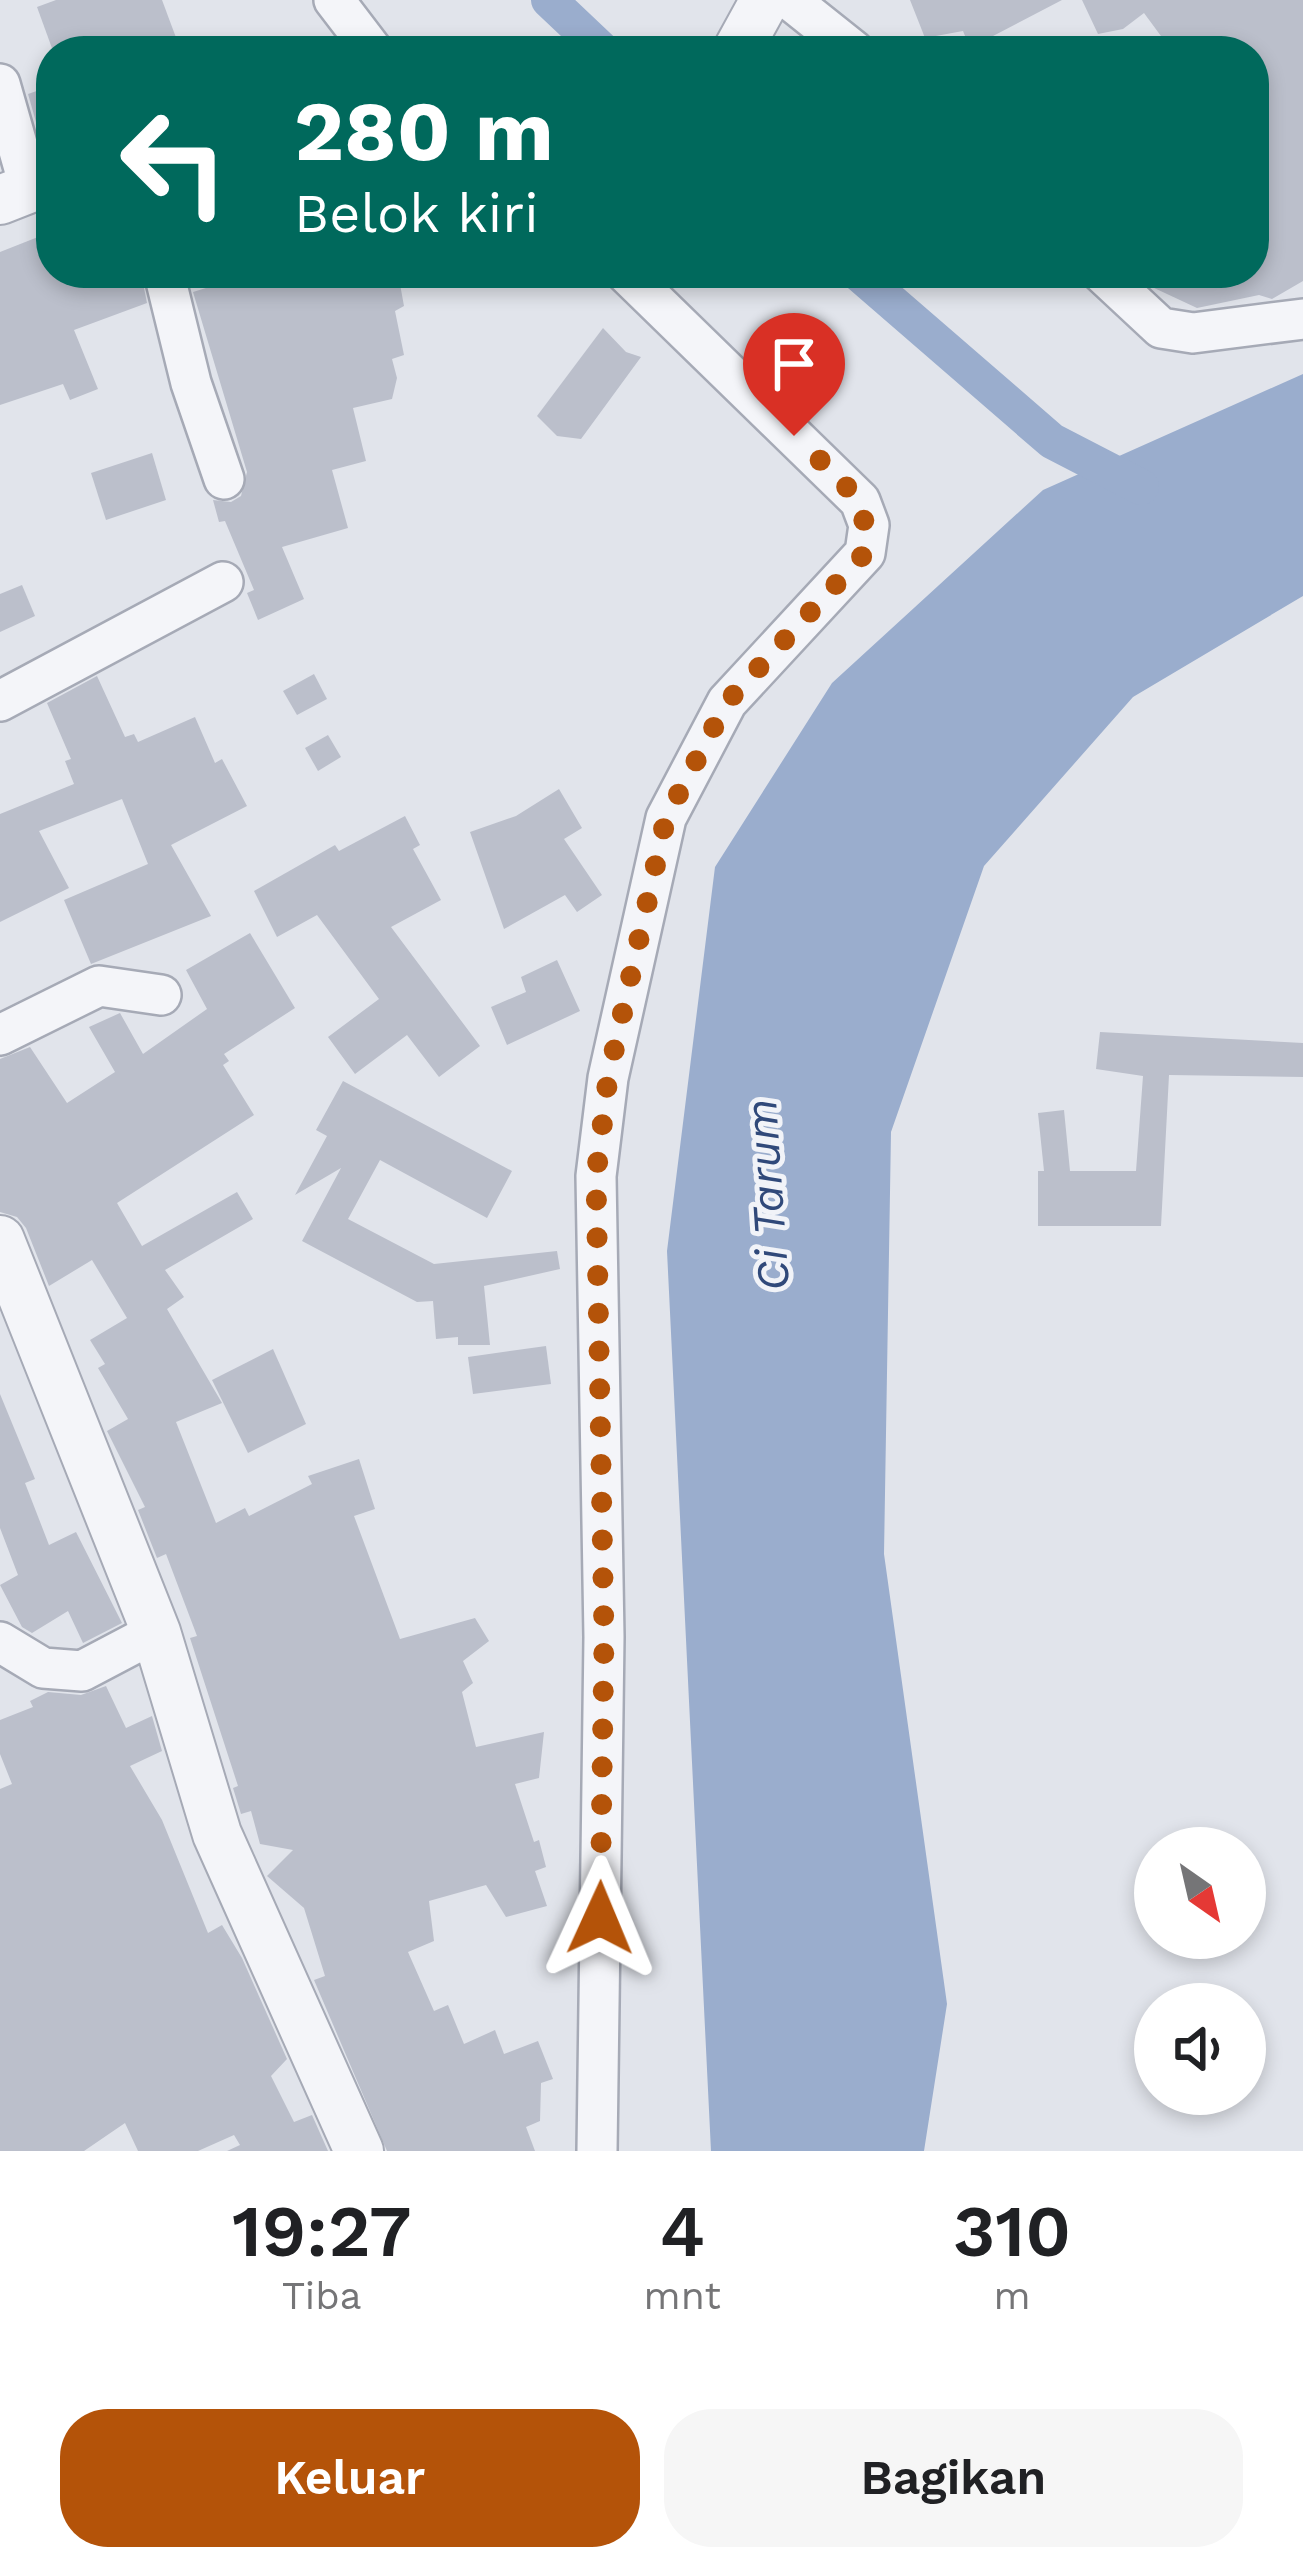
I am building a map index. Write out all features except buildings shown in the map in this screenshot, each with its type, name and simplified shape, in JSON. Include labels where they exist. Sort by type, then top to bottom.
[{"type":"street","points":[[334,0],[362,36]]},
{"type":"street","points":[[790,0],[835,36]]},
{"type":"street","points":[[0,84],[27,189]]},
{"type":"street","points":[[168,288],[187,368],[224,479]]},
{"type":"street","points":[[597,2151],[604,1637],[596,1176],[608,1078],[666,818],[727,702],[865,553],[869,525],[860,502],[641,288]]},
{"type":"street","points":[[1118,288],[1161,328],[1193,333],[1303,319]]},
{"type":"street","points":[[0,701],[223,582]]},
{"type":"street","points":[[0,1035],[99,986],[161,994]]},
{"type":"street","points":[[0,1240],[155,1632],[217,1834],[359,2151]]},
{"type":"street","points":[[0,1642],[43,1668],[82,1671],[155,1632]]},
{"type":"water","name":"Ci Tarum","points":[[1303,374],[1303,596],[1133,697],[984,866],[891,1132],[884,1554],[947,2004],[924,2151],[711,2151],[667,1251],[715,867],[832,683],[1043,490]]},
{"type":"waterway","points":[[549,0],[587,36]]},
{"type":"waterway","points":[[875,288],[1052,441],[1141,487]]},
{"type":"route","points":[[600,1918],[604,1637],[596,1176],[608,1078],[666,818],[727,702],[865,553],[869,525],[860,502],[794,436]]}]
